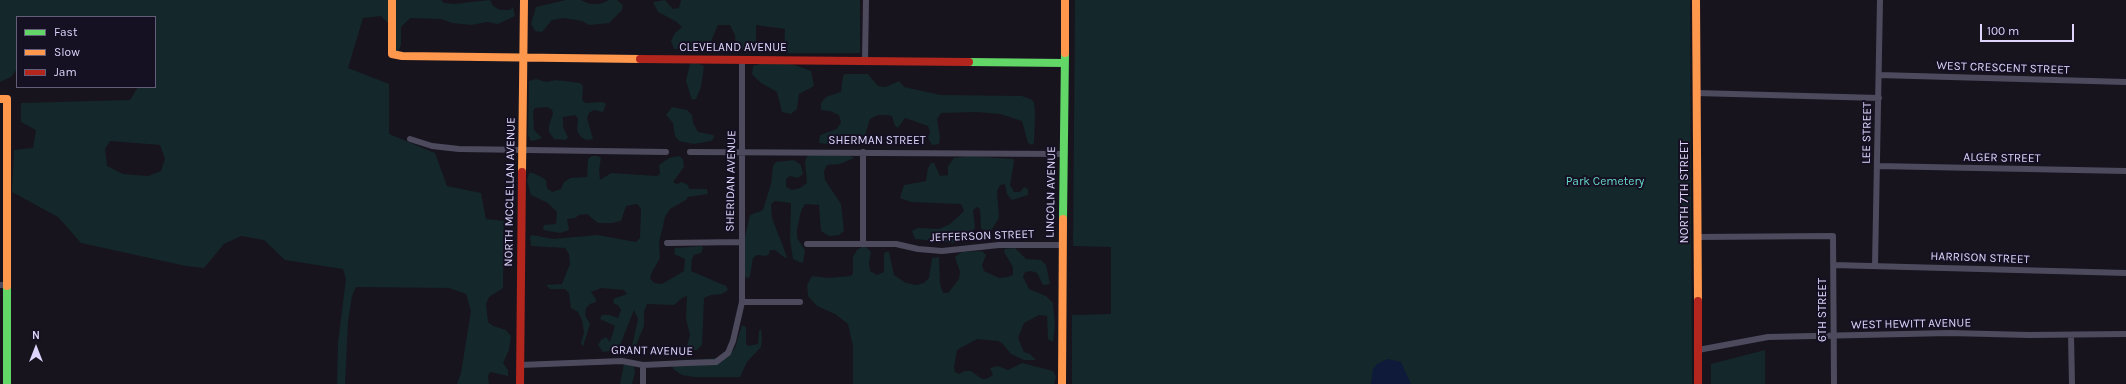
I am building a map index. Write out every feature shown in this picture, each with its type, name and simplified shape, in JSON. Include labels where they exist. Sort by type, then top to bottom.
[{"type":"street","name":"CLEVELAND AVENUE","points":[[392,0],[392,54],[402,56],[1064,63]]},
{"type":"street","name":"NORTH MCCLELLAN AVENUE","points":[[520,384],[524,0]]},
{"type":"street","points":[[865,61],[866,0]]},
{"type":"street","name":"LINCOLN AVENUE","points":[[1062,384],[1064,0]]},
{"type":"street","name":"NORTH 7TH STREET","points":[[1696,0],[1698,384]]},
{"type":"street","name":"LEE STREET","points":[[1875,266],[1880,0]]},
{"type":"street","name":"SHERIDAN AVENUE","points":[[742,60],[742,302]]},
{"type":"street","name":"WEST CRESCENT STREET","points":[[1879,75],[2126,82]]},
{"type":"street","points":[[1696,93],[1878,98]]},
{"type":"street","points":[[3,99],[3,285],[7,384]]},
{"type":"street","points":[[410,139],[432,146],[459,149],[666,152]]},
{"type":"street","name":"SHERMAN STREET","points":[[690,152],[1064,154]]},
{"type":"street","points":[[863,152],[863,244]]},
{"type":"street","name":"ALGER STREET","points":[[1877,166],[2126,171]]},
{"type":"street","name":"6TH STREET","points":[[1697,237],[1833,236],[1834,384]]},
{"type":"street","points":[[667,243],[741,242]]},
{"type":"street","name":"JEFFERSON STREET","points":[[807,244],[896,244],[918,249],[942,251],[999,245],[1063,245]]},
{"type":"street","name":"HARRISON STREET","points":[[1834,265],[2126,273]]},
{"type":"street","points":[[742,302],[800,302]]},
{"type":"street","name":"GRANT AVENUE","points":[[520,365],[622,361],[643,364],[716,362],[728,353],[733,341],[742,302]]},
{"type":"street","name":"WEST HEWITT AVENUE","points":[[1698,350],[1762,338],[1950,333],[2071,335],[2126,334]]},
{"type":"street","points":[[2071,335],[2072,384]]},
{"type":"street","points":[[643,364],[643,384]]},
{"type":"green space","points":[[0,0],[441,0],[444,3],[454,4],[490,0],[493,6],[500,10],[510,10],[513,7],[515,16],[498,24],[488,22],[471,25],[452,23],[441,19],[410,18],[401,27],[401,45],[398,52],[394,49],[389,24],[381,16],[363,18],[348,68],[389,84],[389,134],[435,153],[447,186],[481,193],[486,219],[504,221],[503,288],[489,297],[486,304],[488,322],[493,326],[506,330],[511,336],[509,350],[503,363],[508,370],[508,376],[490,372],[488,376],[489,384],[457,384],[461,373],[471,311],[466,294],[449,288],[356,287],[352,296],[348,321],[345,384],[337,384],[338,343],[346,279],[343,269],[285,260],[264,240],[241,236],[224,244],[204,268],[186,266],[81,243],[58,217],[12,192],[14,150],[33,148],[36,130],[21,122],[21,103],[130,100],[137,88],[156,88],[156,16],[16,16],[16,70],[11,77],[0,82]],"holes":[[[110,141],[160,145],[165,159],[161,171],[148,176],[123,174],[107,166],[105,149]]]},
{"type":"green space","points":[[566,0],[581,0],[590,4],[600,4],[609,0],[617,0],[623,5],[622,10],[609,23],[589,25],[582,21],[563,18],[552,20],[542,32],[535,31],[531,24],[536,7]]},
{"type":"green space","points":[[665,0],[673,9],[679,8],[681,0],[860,0],[860,53],[784,53],[785,29],[756,25],[756,51],[736,49],[735,35],[730,25],[718,25],[707,51],[690,48],[674,49],[671,41],[675,33],[682,27],[677,22],[658,12],[653,2]]},
{"type":"green space","name":"Park Cemetery","points":[[1075,0],[1690,0],[1692,384],[1072,384],[1072,315],[1111,314],[1111,247],[1073,246]]},
{"type":"green space","points":[[695,62],[704,66],[701,87],[696,99],[692,100],[686,81],[690,64]]},
{"type":"green space","points":[[760,64],[792,64],[811,71],[814,86],[799,94],[797,109],[791,114],[782,112],[777,92],[761,83],[752,74],[753,66]]},
{"type":"green space","points":[[845,74],[868,74],[878,86],[886,87],[899,81],[904,87],[941,95],[1022,96],[1034,102],[1034,143],[1032,145],[1028,143],[1022,121],[1000,114],[977,112],[941,113],[937,119],[940,137],[939,144],[932,145],[928,138],[930,132],[928,126],[905,118],[898,128],[895,126],[892,116],[887,115],[878,115],[870,119],[863,142],[858,145],[819,143],[820,135],[837,129],[841,122],[839,115],[830,111],[821,110],[821,103],[826,97],[841,92],[843,76]]},
{"type":"green space","points":[[536,79],[547,82],[556,80],[580,83],[583,86],[582,100],[586,103],[603,102],[606,104],[603,112],[594,110],[589,113],[587,118],[593,139],[586,140],[581,137],[577,131],[578,118],[575,115],[563,117],[563,127],[568,137],[566,140],[554,139],[549,132],[549,126],[553,113],[552,110],[547,107],[535,108],[533,111],[534,130],[542,138],[533,141],[530,140],[528,135],[529,81]]},
{"type":"green space","points":[[672,107],[687,110],[692,115],[693,123],[698,132],[713,135],[714,138],[711,141],[694,144],[679,141],[675,136],[673,123],[666,115]]},
{"type":"green space","points":[[808,154],[851,156],[854,158],[840,164],[827,165],[824,171],[825,180],[841,204],[844,231],[839,235],[829,236],[821,231],[819,205],[805,204],[801,211],[797,230],[797,238],[805,250],[803,263],[799,262],[793,259],[790,240],[791,203],[775,201],[771,204],[772,218],[787,257],[785,258],[775,250],[770,250],[769,254],[766,256],[757,255],[753,258],[750,276],[747,279],[745,275],[744,241],[750,215],[763,210],[771,184],[773,166],[776,162],[794,160],[801,165],[803,174],[798,178],[790,176],[786,179],[786,187],[792,190],[800,188],[807,183],[805,162]]},
{"type":"green space","points":[[592,156],[598,156],[601,158],[599,170],[600,180],[611,173],[657,176],[660,174],[659,165],[669,158],[679,156],[683,159],[684,167],[673,182],[677,184],[682,182],[688,185],[689,189],[707,189],[708,194],[688,197],[686,200],[670,209],[665,217],[659,243],[660,258],[650,278],[654,283],[662,284],[684,271],[685,259],[674,254],[675,248],[702,246],[703,248],[701,253],[694,255],[692,259],[691,271],[726,286],[728,290],[722,294],[711,295],[704,298],[702,345],[697,350],[690,350],[687,346],[690,335],[686,319],[687,296],[682,298],[674,305],[647,304],[644,312],[644,326],[634,350],[632,346],[638,319],[634,310],[618,350],[603,352],[598,345],[601,340],[606,337],[610,342],[615,326],[600,319],[602,315],[610,315],[618,318],[621,310],[618,305],[614,304],[613,299],[627,294],[624,290],[601,288],[591,292],[596,299],[596,302],[590,304],[586,308],[585,315],[590,324],[583,347],[581,343],[584,332],[582,320],[578,312],[571,308],[569,293],[565,289],[550,289],[546,285],[562,284],[570,264],[569,254],[565,248],[531,246],[530,237],[532,235],[553,239],[597,235],[636,242],[640,238],[641,209],[637,204],[626,206],[621,221],[612,223],[598,223],[587,214],[567,219],[569,230],[560,233],[543,230],[544,225],[556,224],[557,212],[548,203],[531,195],[527,181],[529,173],[533,173],[546,180],[547,188],[552,192],[561,189],[564,182],[570,178],[587,177],[588,159]]},
{"type":"green space","points":[[969,156],[1013,159],[1014,162],[1010,185],[1014,192],[1020,192],[1024,187],[1028,189],[1028,195],[1012,200],[1007,194],[1005,184],[1000,185],[997,191],[999,218],[990,232],[986,233],[981,228],[980,209],[977,207],[973,210],[975,228],[968,237],[954,243],[915,239],[912,231],[918,228],[939,229],[950,224],[964,211],[961,204],[911,202],[900,198],[904,185],[926,181],[928,168],[931,163],[934,163],[940,176],[948,175],[948,166],[954,158]]},
{"type":"green space","points":[[862,247],[866,247],[871,252],[869,263],[870,271],[877,275],[884,272],[884,255],[885,252],[889,252],[894,275],[906,283],[916,285],[924,283],[929,278],[932,258],[939,257],[940,284],[943,293],[948,293],[959,279],[960,272],[955,257],[962,252],[982,251],[986,255],[982,265],[984,271],[999,278],[1013,275],[1013,267],[1004,252],[1005,249],[1015,248],[1026,259],[1041,260],[1046,265],[1050,284],[1043,285],[1037,273],[1031,271],[1025,272],[1023,277],[1029,289],[1046,296],[1053,303],[1055,325],[1053,342],[1048,339],[1047,316],[1039,315],[1024,323],[1018,338],[1024,352],[1030,354],[1036,360],[1024,360],[1011,354],[1002,343],[998,341],[977,339],[957,350],[954,367],[955,372],[959,374],[965,371],[971,371],[982,379],[986,379],[993,375],[990,368],[998,366],[1008,370],[1022,363],[1053,371],[1056,377],[1054,384],[853,384],[853,346],[848,324],[835,314],[817,306],[808,296],[807,285],[812,276],[829,278],[850,276],[853,274],[853,257],[857,250]]},
{"type":"green space","points":[[742,325],[746,327],[746,343],[748,346],[758,344],[759,331],[761,329],[762,339],[761,347],[747,362],[740,377],[694,377],[682,375],[673,369],[672,364],[677,360],[727,357],[735,348]]},
{"type":"green space","points":[[1765,350],[1765,384],[1711,384],[1711,364]]},
{"type":"green space","points":[[624,364],[634,366],[635,372],[632,384],[620,384]]},
{"type":"water","points":[[1388,359],[1401,362],[1411,384],[1371,384],[1373,369],[1377,364]]},
{"type":"traffic: fast","points":[[1063,219],[1065,53]]},
{"type":"traffic: fast","points":[[969,62],[1064,63]]},
{"type":"traffic: fast","points":[[7,286],[7,384]]},
{"type":"traffic: slow","points":[[392,0],[392,54],[402,56],[640,59]]},
{"type":"traffic: slow","points":[[522,172],[524,0]]},
{"type":"traffic: slow","points":[[1065,0],[1065,53]]},
{"type":"traffic: slow","points":[[1696,0],[1698,301]]},
{"type":"traffic: slow","points":[[0,99],[7,99],[7,286]]},
{"type":"traffic: slow","points":[[1062,384],[1063,219]]},
{"type":"traffic: jam","points":[[640,59],[969,62]]},
{"type":"traffic: jam","points":[[520,384],[522,172]]},
{"type":"traffic: jam","points":[[1698,301],[1698,384]]}]
